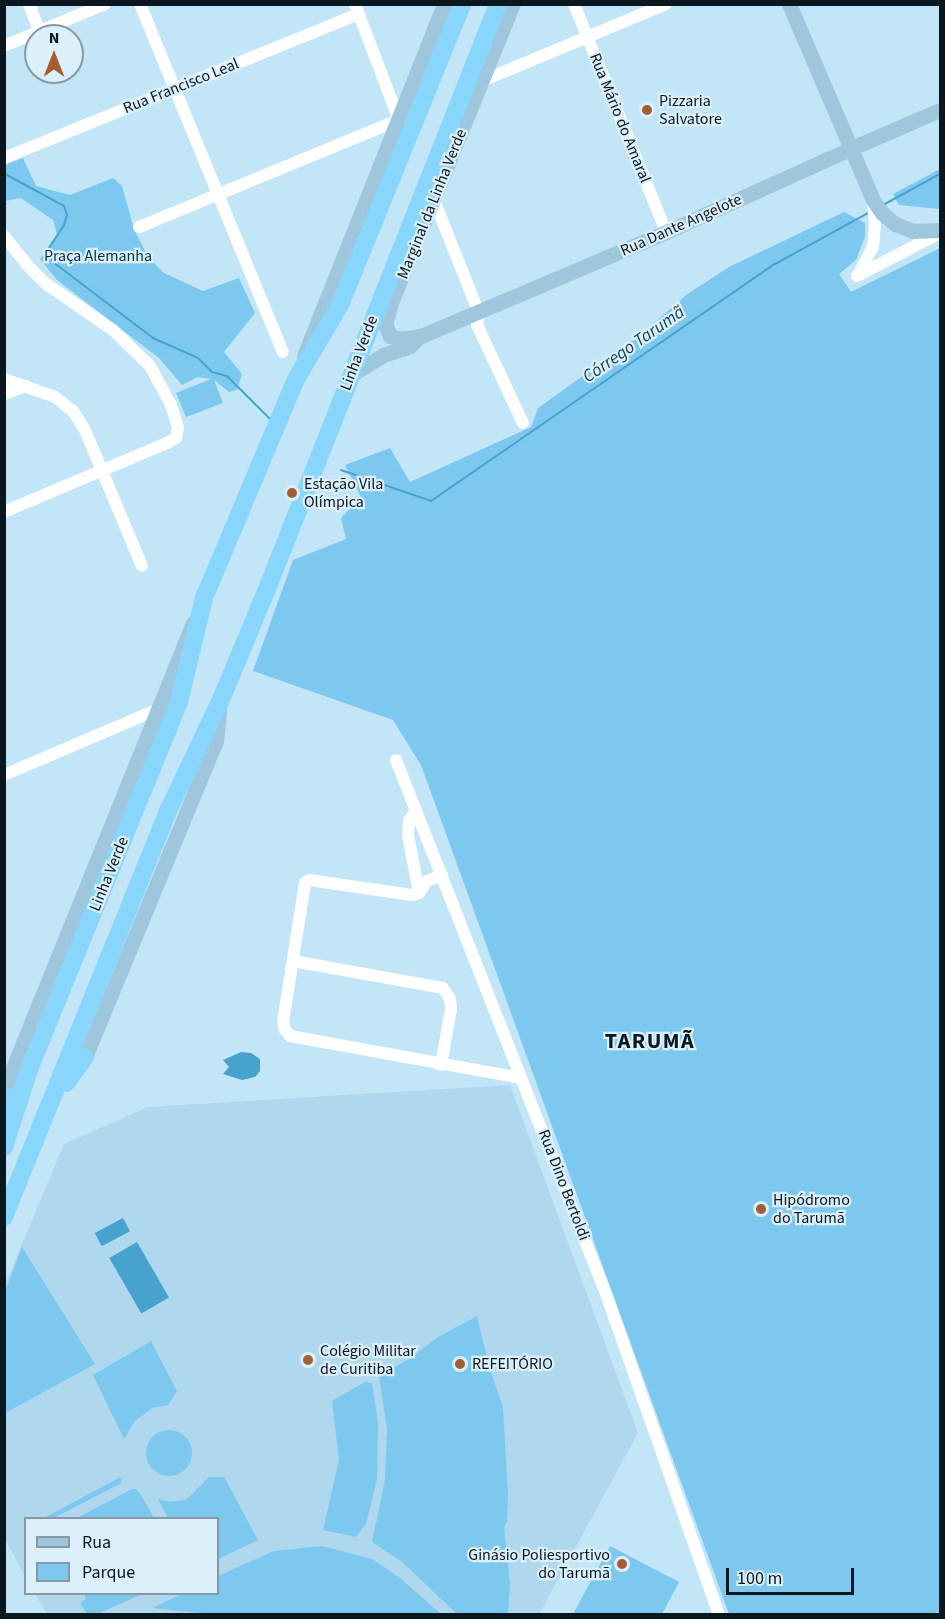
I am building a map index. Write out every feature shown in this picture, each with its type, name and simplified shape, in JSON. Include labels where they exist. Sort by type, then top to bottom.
[{"type":"highway","name":"Linha Verde","points":[[6,1143],[30,1067],[179,702],[204,597],[296,381],[340,305],[462,4]]},
{"type":"highway","name":"Linha Verde","points":[[4,1217],[167,813],[220,702],[498,4]]},
{"type":"highway","points":[[49,1106],[85,1057]]},
{"type":"highway","points":[[4,1095],[6,1143]]},
{"type":"main road","points":[[296,381],[317,318],[392,139],[444,4]]},
{"type":"main road","name":"Marginal da Linha Verde","points":[[342,399],[390,307],[513,4]]},
{"type":"main road","points":[[789,4],[879,215],[913,231],[940,232]]},
{"type":"main road","name":"Rua Dante Angelote","points":[[390,307],[385,324],[390,336],[401,339],[421,336],[666,232],[940,110]]},
{"type":"main road","name":"Rua Dante Angelote","points":[[357,372],[383,355],[410,346],[421,336]]},
{"type":"main road","name":"Linha Verde","points":[[4,1090],[204,597]]},
{"type":"main road","name":"Linha Verde","points":[[85,1057],[216,741],[220,702]]},
{"type":"street","points":[[29,4],[37,24]]},
{"type":"street","points":[[59,24],[105,4]]},
{"type":"street","points":[[140,4],[283,352]]},
{"type":"street","name":"Rua Mário do Amaral","points":[[574,4],[666,232]]},
{"type":"street","points":[[482,81],[666,4]]},
{"type":"street","points":[[139,227],[399,120],[387,84],[356,9]]},
{"type":"street","name":"Rua Francisco Leal","points":[[4,158],[175,89],[356,9]]},
{"type":"street","points":[[4,46],[24,38]]},
{"type":"street","points":[[387,84],[398,93],[409,94]]},
{"type":"street","points":[[376,130],[392,139]]},
{"type":"street","points":[[434,200],[479,313],[477,325],[523,423]]},
{"type":"street","points":[[879,215],[873,248],[856,276],[940,232]]},
{"type":"street","points":[[4,236],[45,283],[112,330],[150,366],[177,421],[177,433],[167,443],[4,512]]},
{"type":"street","points":[[4,379],[55,397],[74,411],[142,566]]},
{"type":"street","points":[[4,394],[26,386]]},
{"type":"street","points":[[4,775],[124,726],[159,709]]},
{"type":"street","points":[[124,726],[137,727],[143,731],[147,737],[145,742]]},
{"type":"street","name":"Rua Dino Bertoldi","points":[[396,760],[606,1294],[719,1614]]},
{"type":"street","points":[[416,810],[409,821],[408,835],[419,893]]},
{"type":"street","points":[[419,893],[427,880],[442,875]]},
{"type":"street","points":[[419,893],[399,894],[309,880],[305,884],[283,1022],[290,1035],[441,1065],[521,1078]]},
{"type":"street","points":[[293,961],[443,988],[448,993],[451,1009],[441,1065]]},
{"type":"shaded area","points":[[241,1052],[251,1053],[260,1059],[260,1071],[255,1077],[242,1080],[223,1074],[229,1067],[223,1060]]},
{"type":"shaded area","name":"Colégio Militar de Curitiba","points":[[510,1085],[638,1433],[539,1614],[47,1614],[36,1595],[219,1595],[219,1517],[24,1517],[24,1574],[5,1539],[4,1287],[64,1144],[148,1107]]},
{"type":"shaded area","points":[[123,1218],[130,1231],[102,1246],[95,1233]]},
{"type":"shaded area","points":[[137,1242],[169,1297],[141,1313],[109,1258]]},
{"type":"green space","name":"Praça Alemanha","points":[[23,158],[36,186],[70,195],[113,178],[122,186],[134,229],[148,257],[164,273],[203,291],[239,278],[255,313],[224,352],[242,374],[237,390],[229,392],[214,380],[223,403],[186,417],[176,393],[211,379],[198,377],[182,385],[159,358],[57,280],[40,259],[57,234],[53,220],[21,198],[5,201],[5,165]]},
{"type":"green space","points":[[940,169],[940,209],[899,205],[893,194]]},
{"type":"green space","name":"Hipódromo do Tarumã","points":[[844,212],[865,223],[865,237],[856,260],[839,274],[851,292],[940,248],[940,1614],[729,1614],[421,765],[393,720],[253,671],[293,560],[346,539],[341,518],[361,497],[345,465],[390,448],[410,482],[531,427],[538,408],[643,333],[686,295],[729,267]]},
{"type":"green space","points":[[22,1247],[95,1364],[5,1413],[5,1292]]},
{"type":"green space","points":[[477,1316],[490,1370],[503,1407],[508,1495],[507,1522],[504,1527],[510,1583],[508,1614],[457,1614],[401,1561],[372,1542],[385,1480],[387,1429],[379,1375],[406,1361],[438,1337]]},
{"type":"green space","points":[[151,1341],[177,1391],[168,1405],[152,1408],[135,1421],[124,1439],[93,1375]]},
{"type":"green space","points":[[365,1382],[372,1383],[378,1422],[377,1479],[366,1524],[356,1537],[323,1530],[339,1460],[332,1401]]},
{"type":"green space","points":[[169,1430],[185,1437],[192,1453],[185,1469],[169,1476],[153,1469],[146,1453],[153,1437]]},
{"type":"green space","points":[[209,1477],[224,1477],[258,1540],[219,1559],[219,1517],[167,1517],[158,1499],[169,1502],[186,1500]]},
{"type":"green space","points":[[119,1478],[122,1479],[121,1483],[56,1517],[46,1517]]},
{"type":"green space","points":[[136,1489],[153,1517],[79,1517]]},
{"type":"green space","points":[[322,1546],[372,1559],[400,1578],[441,1614],[207,1614],[152,1608],[180,1595],[219,1595],[219,1576],[274,1551]]},
{"type":"green space","name":"Ginásio Poliesportivo do Tarumã","points":[[610,1546],[679,1582],[662,1614],[573,1614]]},
{"type":"green space","points":[[84,1595],[141,1595],[97,1614],[87,1614],[80,1603],[86,1599]]},
{"type":"waterway","name":"Córrego Tarumã","points":[[5,174],[64,206],[67,215],[64,225],[48,250],[53,262],[153,338],[198,358],[212,372],[227,376],[270,419]]},
{"type":"waterway","name":"Córrego Tarumã","points":[[883,205],[940,174]]},
{"type":"waterway","name":"Córrego Tarumã","points":[[341,470],[431,501],[775,264],[870,212]]},
{"type":"place","name":"Pizzaria Salvatore","points":[[647,110]]},
{"type":"place","name":"Estação Vila Olímpica","points":[[292,493]]},
{"type":"place","name":"Hipódromo do Tarumã","points":[[761,1209]]},
{"type":"place","name":"Colégio Militar de Curitiba","points":[[308,1360]]},
{"type":"place","name":"REFEITÓRIO","points":[[460,1364]]},
{"type":"place","name":"Ginásio Poliesportivo do Tarumã","points":[[622,1564]]},
{"type":"district","name":"TARUMÃ","points":[[650,1042]]}]
